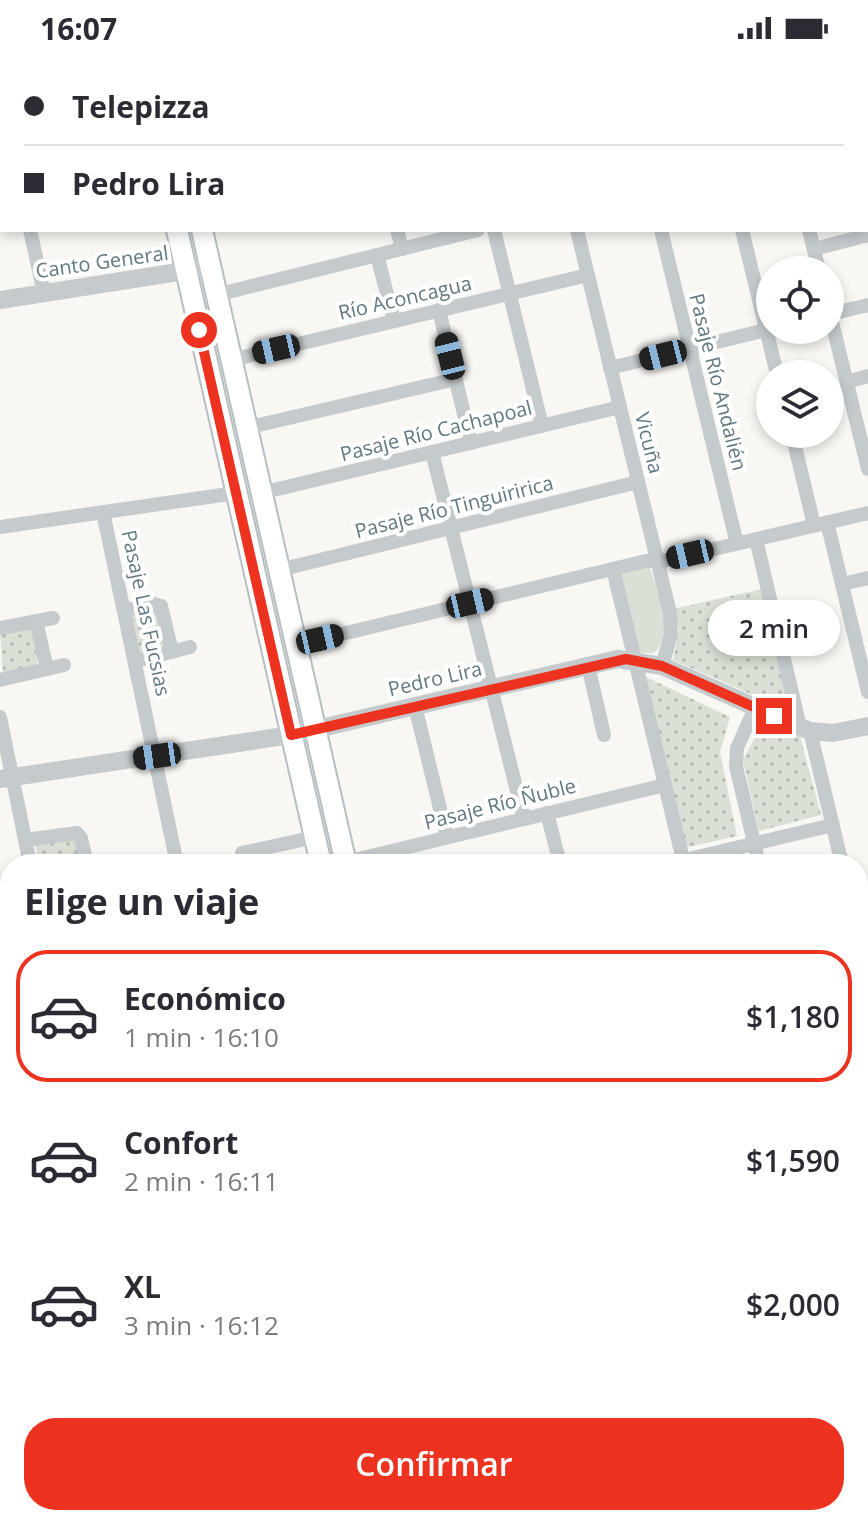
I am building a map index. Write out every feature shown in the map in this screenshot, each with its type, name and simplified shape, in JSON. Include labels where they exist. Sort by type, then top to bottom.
[{"type":"main road","points":[[177,232],[319,854]]},
{"type":"main road","points":[[202,232],[344,854]]},
{"type":"street","points":[[30,232],[44,293]]},
{"type":"street","points":[[398,232],[402,249]]},
{"type":"street","points":[[216,295],[470,232]]},
{"type":"street","points":[[494,232],[542,426]]},
{"type":"street","name":"Vicuña","points":[[577,232],[672,625],[662,666]]},
{"type":"street","name":"Pasaje Río Andalién","points":[[661,232],[737,544]]},
{"type":"street","points":[[743,232],[756,283]]},
{"type":"street","points":[[810,232],[816,256]]},
{"type":"street","points":[[814,249],[868,235]]},
{"type":"street","points":[[377,255],[394,321]]},
{"type":"street","name":"Canto General","points":[[0,300],[210,267]]},
{"type":"street","name":"Río Aconcagua","points":[[231,360],[588,275]]},
{"type":"street","points":[[844,311],[868,305]]},
{"type":"street","points":[[439,310],[471,443]]},
{"type":"street","points":[[610,368],[756,332]]},
{"type":"street","points":[[838,344],[865,443],[868,469]]},
{"type":"street","points":[[847,382],[868,376]]},
{"type":"street","points":[[246,428],[456,379]]},
{"type":"street","name":"Pasaje Río Cachapoal","points":[[261,493],[620,407]]},
{"type":"street","points":[[797,448],[863,650],[868,692]]},
{"type":"street","points":[[432,452],[524,819]]},
{"type":"street","name":"Pasaje Río Tinguiririca","points":[[279,570],[638,482]]},
{"type":"street","points":[[0,527],[236,493]]},
{"type":"street","name":"Pasaje Las Fucsias","points":[[103,512],[157,756],[175,854]]},
{"type":"street","points":[[296,645],[613,569],[868,513]]},
{"type":"street","points":[[756,539],[840,854]]},
{"type":"street","points":[[613,569],[665,785],[675,854]]},
{"type":"street","points":[[842,584],[868,578]]},
{"type":"street","points":[[125,610],[159,604],[172,652]]},
{"type":"street","points":[[0,628],[53,618]]},
{"type":"street","points":[[36,621],[47,669]]},
{"type":"street","points":[[136,661],[190,647]]},
{"type":"street","name":"Pedro Lira","points":[[7,778],[291,735],[588,665],[635,659],[662,666],[805,729],[833,733],[868,726]]},
{"type":"street","points":[[0,680],[64,665]]},
{"type":"street","points":[[588,665],[604,735]]},
{"type":"street","points":[[415,706],[447,837]]},
{"type":"street","points":[[755,708],[736,757],[756,854]]},
{"type":"street","points":[[0,717],[7,778],[28,854]]},
{"type":"street","name":"Pasaje Río Ñuble","points":[[381,854],[665,785]]},
{"type":"street","points":[[547,813],[557,854]]},
{"type":"street","points":[[711,854],[833,825]]},
{"type":"street","points":[[25,840],[77,833],[85,854]]},
{"type":"street","points":[[242,853],[315,837]]},
{"type":"shaded area","points":[[645,566],[650,568],[664,612],[664,634],[654,653],[639,653],[619,577],[622,571]]},
{"type":"shaded area","points":[[762,589],[790,711],[673,660],[679,631],[673,609]]},
{"type":"shaded area","points":[[154,607],[167,646],[145,655],[136,652],[129,617],[132,612]]},
{"type":"shaded area","points":[[27,626],[37,645],[36,667],[3,673],[0,633]]},
{"type":"shaded area","points":[[644,676],[730,717],[720,752],[737,836],[684,848]]},
{"type":"shaded area","points":[[762,724],[800,736],[821,815],[759,831],[743,760]]},
{"type":"shaded area","points":[[76,839],[80,854],[37,854],[35,843]]},
{"type":"route","points":[[199,330],[291,735],[601,662],[626,659],[662,666],[774,716]]}]
